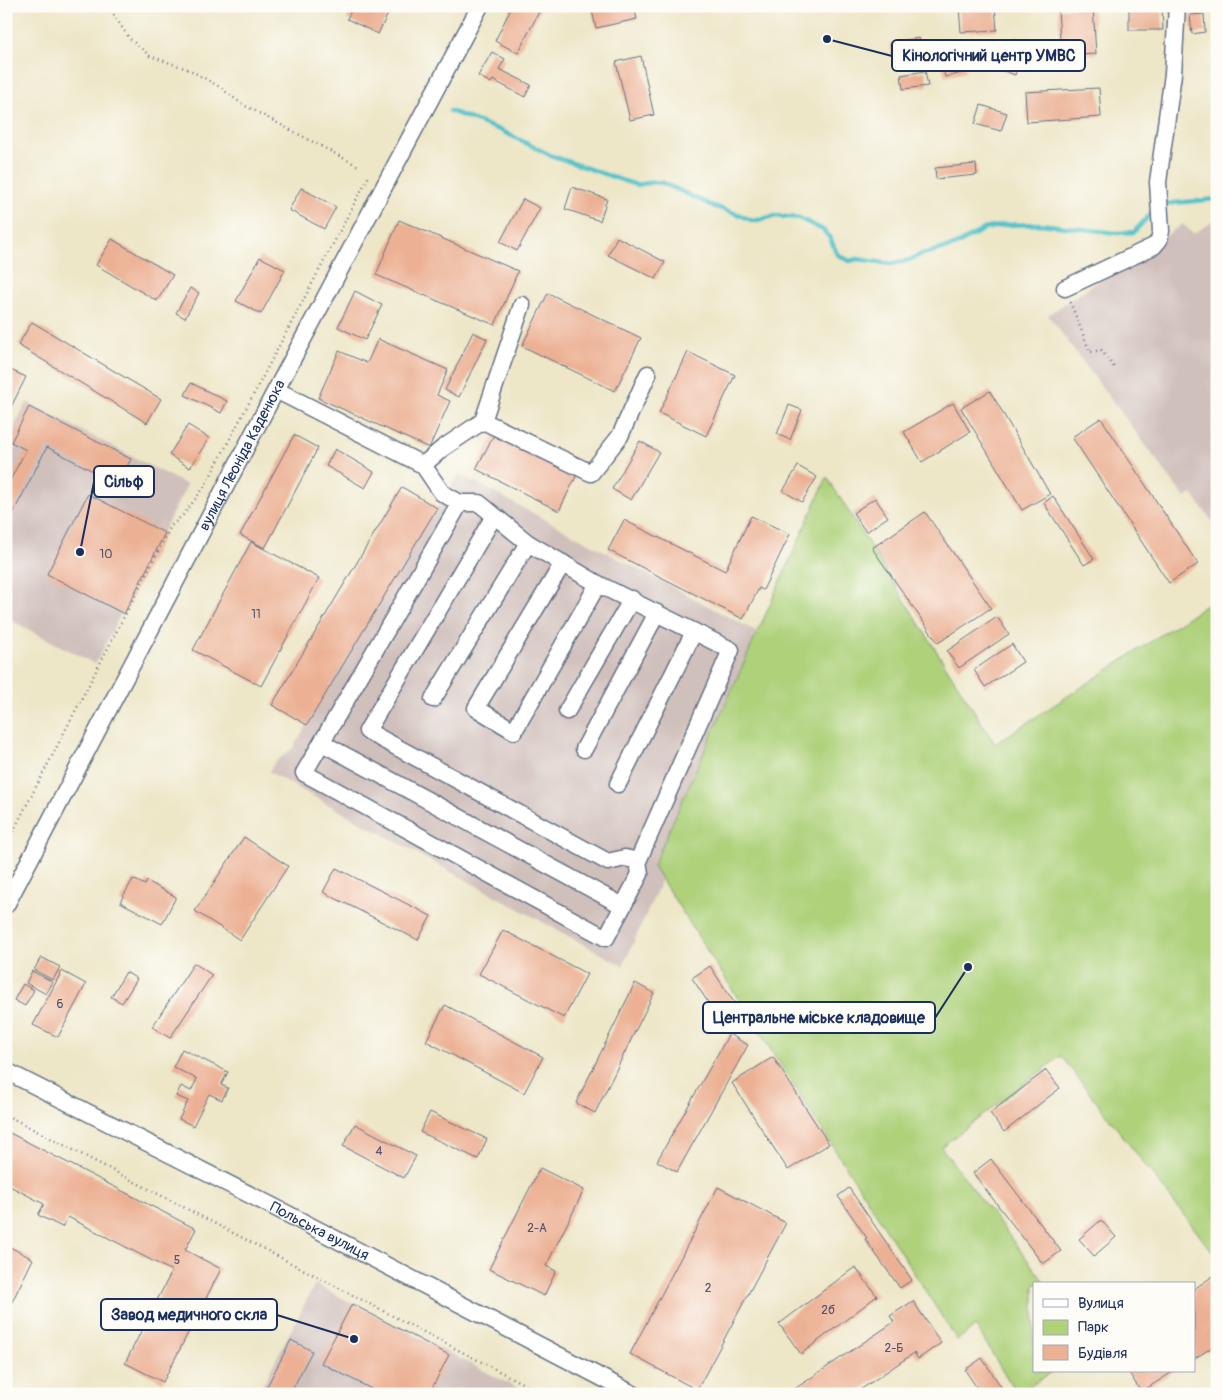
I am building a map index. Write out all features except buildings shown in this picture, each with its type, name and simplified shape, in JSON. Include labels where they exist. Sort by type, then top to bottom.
[{"type":"street","name":"вулиця Леоніда Каденюка","points":[[6,905],[480,6]]},
{"type":"street","points":[[1065,288],[1154,246],[1159,240],[1161,231],[1158,182],[1173,74],[1177,6]]},
{"type":"street","points":[[423,465],[443,448],[483,421],[522,304]]},
{"type":"street","points":[[483,421],[591,473],[620,436],[648,374]]},
{"type":"street","points":[[276,390],[423,465],[442,493],[460,503],[479,503],[528,544],[563,562],[598,584],[731,650],[638,861],[640,874],[606,938],[304,773],[460,503]]},
{"type":"street","points":[[494,516],[367,731],[608,862],[625,858],[638,861]]},
{"type":"street","points":[[433,699],[528,544]]},
{"type":"street","points":[[563,562],[476,708],[514,731],[598,584]]},
{"type":"street","points":[[567,711],[632,600]]},
{"type":"street","points":[[584,749],[657,613]]},
{"type":"street","points":[[618,784],[694,632]]},
{"type":"street","points":[[322,743],[623,906]]},
{"type":"street","name":"Польська вулиця","points":[[6,1071],[274,1207],[633,1394]]},
{"type":"path","points":[[108,6],[129,38],[150,56],[190,70],[218,86],[242,104],[360,167]]},
{"type":"path","points":[[6,845],[171,526],[184,514],[205,486],[370,174]]},
{"type":"path","points":[[1065,288],[1090,352],[1101,350],[1114,366]]},
{"type":"path","points":[[6,1115],[543,1394]]},
{"type":"shaded area","points":[[1217,219],[1217,528],[1192,494],[1185,498],[1048,315],[1183,224],[1193,234]]},
{"type":"shaded area","points":[[27,402],[187,485],[95,664],[6,618],[6,443]]},
{"type":"shaded area","points":[[459,474],[757,632],[653,866],[662,879],[623,966],[269,772],[274,763],[293,748]]},
{"type":"shaded area","points":[[315,1284],[529,1394],[258,1394]]},
{"type":"green space","points":[[827,477],[995,744],[1217,598],[1217,1258],[1061,1056],[941,1147],[1044,1282],[1033,1282],[1033,1372],[1052,1372],[1019,1394],[1016,1394],[976,1326],[957,1340],[653,866]]},
{"type":"waterway","points":[[450,111],[502,131],[550,155],[637,185],[654,182],[663,183],[713,206],[753,221],[775,216],[799,218],[823,230],[830,238],[837,254],[849,261],[858,259],[891,264],[909,260],[922,254],[954,246],[984,229],[1004,225],[1040,224],[1117,233],[1134,232],[1155,209]]},
{"type":"waterway","points":[[1163,204],[1217,199]]},
{"type":"place","name":"Кінологічний центр УМВС","points":[[827,39]]},
{"type":"place","name":"Сільф","points":[[80,552]]},
{"type":"place","name":"Центральне міське кладовище","points":[[968,967]]},
{"type":"place","name":"Завод медичного скла","points":[[354,1339]]}]
